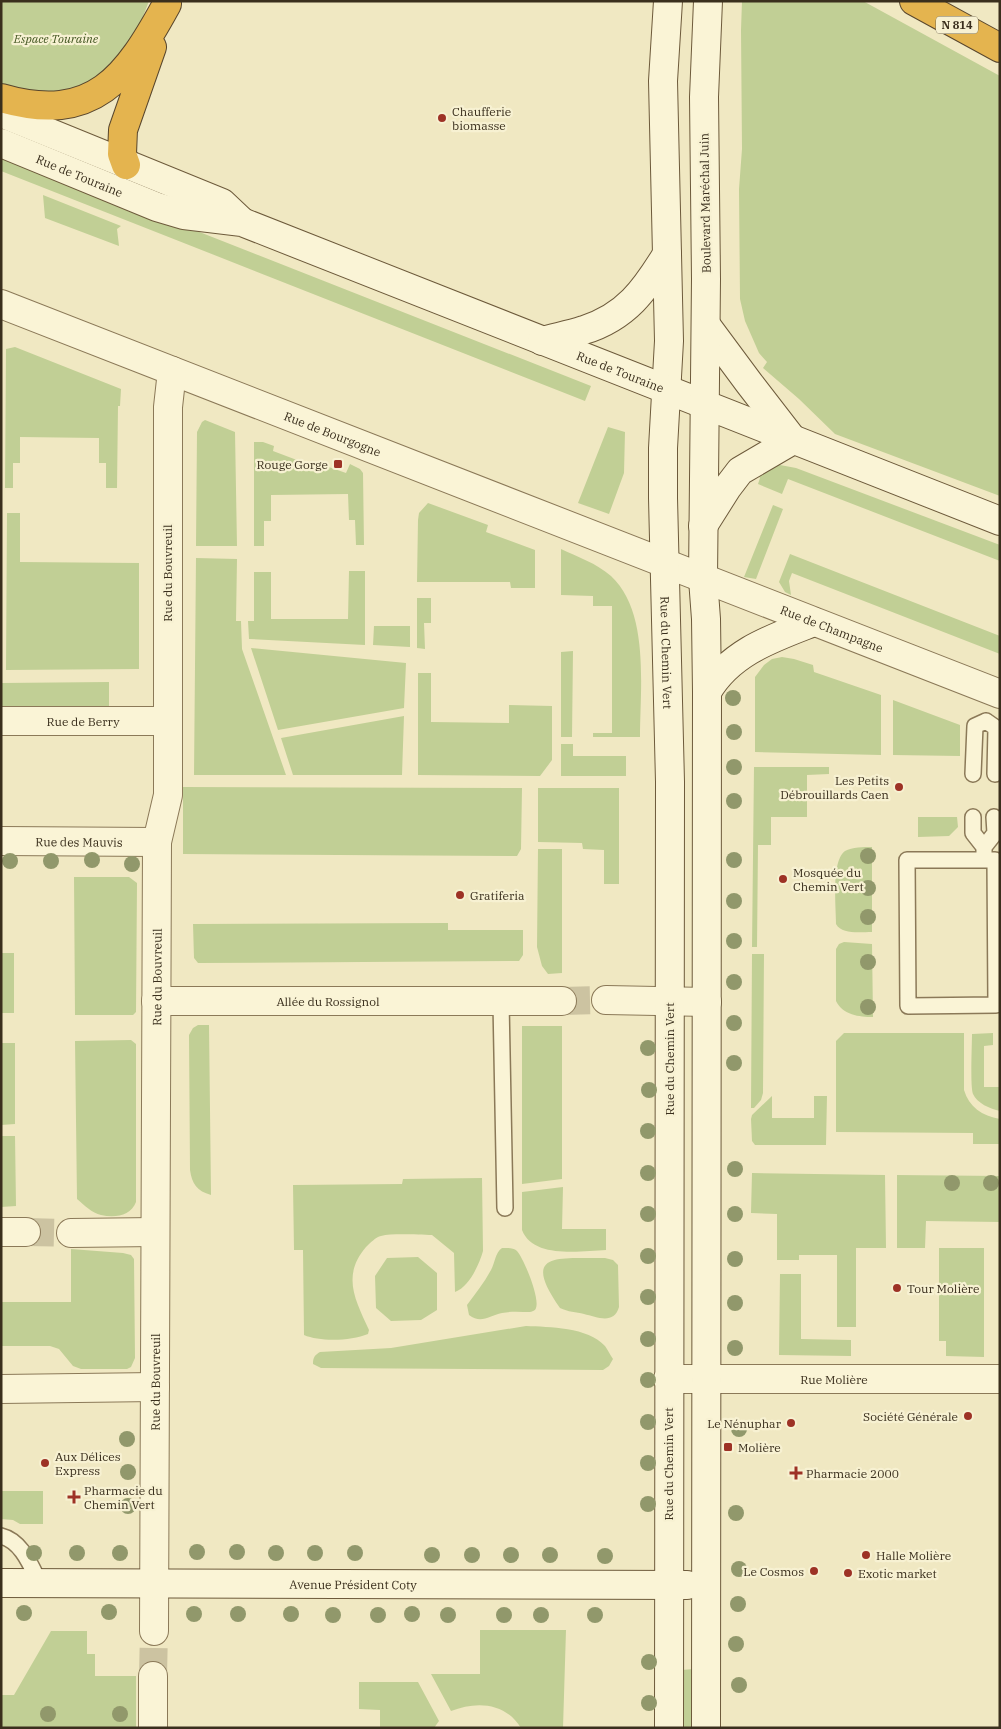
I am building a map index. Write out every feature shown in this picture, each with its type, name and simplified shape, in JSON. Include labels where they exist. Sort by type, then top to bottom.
[{"type":"highway","name":"N 814","points":[[914,1],[1000,48]]},
{"type":"highway","points":[[1,98],[41,105],[62,104],[82,100],[104,90],[120,76],[134,59],[150,35],[167,3]]},
{"type":"highway","points":[[126,165],[122,154],[123,130],[167,3]]},
{"type":"street","points":[[666,390],[669,341],[663,81],[668,1]]},
{"type":"street","name":"Boulevard Maréchal Juin","points":[[704,404],[706,325],[704,97],[708,1]]},
{"type":"street","name":"Rue de Touraine","points":[[1,113],[222,203],[242,222]]},
{"type":"street","name":"Rue de Touraine","points":[[1,143],[157,207],[184,215],[242,222],[1000,521]]},
{"type":"street","name":"Rue de Touraine","points":[[126,165],[135,190],[157,207]]},
{"type":"street","points":[[542,341],[599,325],[623,311],[642,292],[667,254]]},
{"type":"street","name":"Rue de Bourgogne","points":[[1,304],[664,564]]},
{"type":"street","points":[[703,526],[740,471],[793,440],[748,384],[706,325]]},
{"type":"street","name":"Rue du Bouvreuil","points":[[154,1631],[157,842],[168,796],[168,407],[172,371]]},
{"type":"street","name":"Rue du Chemin Vert","points":[[666,390],[663,448],[670,782],[669,1728]]},
{"type":"street","points":[[704,404],[703,578],[706,620],[707,692],[706,1728]]},
{"type":"street","name":"Rue de Champagne","points":[[664,564],[997,693]]},
{"type":"street","points":[[707,692],[716,677],[747,650],[814,622]]},
{"type":"street","name":"Rue de Berry","points":[[1,721],[167,721]]},
{"type":"street","name":"Rue des Mauvis","points":[[1,841],[157,842]]},
{"type":"street","points":[[606,1000],[707,1002]]},
{"type":"street","name":"Allée du Rossignol","points":[[156,1001],[562,1001]]},
{"type":"street","points":[[71,1233],[155,1232]]},
{"type":"street","name":"Rue Molière","points":[[668,1378],[1000,1380]]},
{"type":"street","points":[[1,1388],[155,1387]]},
{"type":"street","name":"Avenue Président Coty","points":[[1,1583],[706,1585]]},
{"type":"street","points":[[153,1676],[153,1728]]},
{"type":"lane","points":[[973,774],[975,726],[986,722],[997,693]]},
{"type":"lane","points":[[986,722],[996,728],[994,774]]},
{"type":"lane","points":[[973,817],[973,833],[984,854],[995,860],[996,1005],[908,1006],[907,860],[984,854]]},
{"type":"lane","points":[[984,854],[995,833],[994,817]]},
{"type":"lane","points":[[501,1002],[505,1208]]},
{"type":"lane","points":[[1,1536],[10,1538],[24,1553],[40,1584]]},
{"type":"green space","name":"Espace Touraine","points":[[1,1],[149,1],[137,32],[99,79],[57,95],[1,87]]},
{"type":"green space","points":[[742,1],[863,1],[1000,76],[1000,496],[835,434],[763,368],[767,362],[759,353],[745,321],[740,299],[739,189],[742,149]]},
{"type":"green space","points":[[1,153],[591,386],[585,401],[1,171]]},
{"type":"green space","points":[[43,195],[121,226],[117,229],[119,246],[45,218]]},
{"type":"green space","points":[[15,347],[121,389],[120,406],[118,406],[117,488],[106,488],[106,463],[99,463],[99,438],[20,437],[20,463],[13,463],[13,488],[5,488],[6,349]]},
{"type":"green space","points":[[205,420],[235,432],[237,546],[196,546],[197,432]]},
{"type":"green space","points":[[608,427],[625,432],[624,473],[609,514],[578,503]]},
{"type":"green space","points":[[254,442],[263,442],[274,446],[273,451],[318,468],[320,464],[346,473],[350,464],[360,469],[363,473],[364,545],[356,545],[355,520],[349,520],[348,494],[271,495],[271,521],[264,521],[264,546],[254,546]]},
{"type":"green space","points":[[761,465],[780,465],[796,468],[1000,545],[1000,561],[788,479],[782,494],[758,484],[760,478],[754,470]]},
{"type":"green space","points":[[428,503],[488,525],[486,532],[535,550],[535,588],[511,588],[510,582],[417,582],[418,520],[419,513]]},
{"type":"green space","points":[[773,505],[783,509],[756,579],[744,577]]},
{"type":"green space","points":[[7,513],[20,513],[20,562],[139,563],[139,669],[6,670]]},
{"type":"green space","points":[[561,549],[593,564],[611,576],[623,591],[632,610],[640,652],[640,737],[593,737],[593,733],[612,733],[612,606],[593,606],[593,596],[561,595]]},
{"type":"green space","points":[[790,554],[1000,636],[1000,654],[792,573],[789,581],[791,595],[785,592],[779,582]]},
{"type":"green space","points":[[196,558],[237,559],[236,621],[241,621],[242,649],[286,775],[194,775]]},
{"type":"green space","points":[[349,571],[365,571],[365,645],[249,639],[248,621],[254,621],[254,572],[271,572],[271,619],[348,619]]},
{"type":"green space","points":[[417,598],[431,598],[431,623],[424,623],[425,649],[417,648]]},
{"type":"green space","points":[[374,626],[410,626],[410,647],[373,645]]},
{"type":"green space","points":[[251,648],[406,663],[404,708],[278,730]]},
{"type":"green space","points":[[573,651],[572,737],[561,737],[561,652]]},
{"type":"green space","points":[[782,657],[813,665],[814,672],[881,695],[881,755],[755,752],[755,677],[764,665],[772,659]]},
{"type":"green space","points":[[418,673],[431,673],[431,722],[509,723],[509,705],[552,706],[552,760],[540,776],[418,775]]},
{"type":"green space","points":[[109,682],[109,707],[1,708],[1,683]]},
{"type":"green space","points":[[893,700],[960,725],[960,756],[893,755]]},
{"type":"green space","points":[[404,716],[402,775],[293,775],[281,738]]},
{"type":"green space","points":[[561,744],[573,744],[573,756],[626,756],[626,776],[561,776]]},
{"type":"green space","points":[[754,767],[829,767],[829,774],[807,775],[807,817],[771,817],[771,845],[758,845],[757,947],[752,947]]},
{"type":"green space","points":[[183,787],[522,788],[521,849],[517,856],[183,854]]},
{"type":"green space","points":[[538,788],[619,788],[619,884],[604,884],[604,850],[583,849],[582,843],[538,842]]},
{"type":"green space","points":[[918,817],[957,817],[958,827],[949,836],[918,837]]},
{"type":"green space","points":[[872,847],[872,932],[843,930],[836,924],[835,885],[838,864],[845,851],[855,848]]},
{"type":"green space","points":[[538,849],[562,849],[562,973],[548,974],[542,966],[537,947]]},
{"type":"green space","points":[[74,877],[129,877],[137,883],[136,1012],[133,1015],[75,1015]]},
{"type":"green space","points":[[448,923],[448,930],[523,930],[523,955],[519,961],[198,963],[194,958],[193,924]]},
{"type":"green space","points":[[844,942],[872,944],[873,1017],[857,1016],[847,1012],[836,1001],[836,949],[839,944]]},
{"type":"green space","points":[[1,953],[14,953],[14,1013],[1,1013]]},
{"type":"green space","points":[[752,954],[764,954],[763,1093],[761,1100],[754,1108],[751,1108]]},
{"type":"green space","points":[[198,1025],[209,1025],[211,1195],[196,1186],[190,1170],[189,1035],[193,1028]]},
{"type":"green space","points":[[522,1026],[562,1026],[562,1179],[522,1184]]},
{"type":"green space","points":[[844,1033],[964,1033],[964,1090],[969,1101],[977,1110],[987,1116],[1000,1119],[1000,1144],[973,1144],[973,1133],[836,1132],[836,1041]]},
{"type":"green space","points":[[993,1033],[993,1045],[984,1046],[984,1087],[1000,1087],[1000,1111],[981,1103],[975,1097],[972,1090],[972,1034]]},
{"type":"green space","points":[[131,1040],[136,1044],[136,1202],[134,1207],[122,1215],[106,1216],[94,1212],[77,1199],[75,1041]]},
{"type":"green space","points":[[1,1043],[15,1043],[15,1124],[1,1125]]},
{"type":"green space","points":[[772,1096],[772,1118],[814,1118],[814,1096],[827,1096],[826,1145],[755,1145],[752,1141],[752,1115]]},
{"type":"green space","points":[[1,1136],[15,1136],[16,1206],[1,1207]]},
{"type":"green space","points":[[752,1173],[885,1175],[886,1248],[856,1248],[856,1327],[837,1327],[837,1255],[799,1255],[799,1260],[777,1260],[777,1214],[751,1213]]},
{"type":"green space","points":[[897,1175],[1000,1176],[1000,1222],[926,1221],[925,1248],[897,1248]]},
{"type":"green space","points":[[482,1178],[483,1251],[476,1269],[465,1285],[455,1292],[454,1253],[432,1235],[399,1234],[381,1236],[366,1247],[354,1268],[353,1288],[369,1330],[368,1334],[336,1340],[318,1339],[304,1335],[303,1250],[294,1250],[293,1185],[402,1184],[403,1179]]},
{"type":"green space","points":[[563,1187],[562,1229],[606,1229],[606,1250],[559,1251],[536,1246],[528,1239],[522,1230],[522,1192]]},
{"type":"green space","points":[[502,1248],[514,1249],[520,1255],[534,1288],[536,1308],[530,1312],[505,1312],[481,1319],[473,1318],[469,1315],[467,1305],[488,1275]]},
{"type":"green space","points":[[939,1248],[984,1248],[984,1357],[946,1356],[946,1341],[939,1341]]},
{"type":"green space","points":[[71,1249],[123,1253],[131,1255],[134,1259],[135,1358],[131,1367],[127,1369],[81,1369],[73,1366],[59,1349],[50,1346],[1,1346],[1,1302],[71,1302]]},
{"type":"green space","points":[[418,1257],[437,1273],[437,1310],[421,1320],[391,1321],[376,1308],[375,1276],[387,1258]]},
{"type":"green space","points":[[605,1258],[613,1260],[618,1265],[619,1307],[617,1313],[609,1318],[599,1318],[560,1308],[548,1289],[543,1276],[544,1267],[550,1262],[560,1259]]},
{"type":"green space","points":[[780,1274],[801,1274],[801,1339],[851,1340],[851,1356],[779,1355]]},
{"type":"green space","points":[[526,1326],[568,1329],[589,1335],[605,1346],[613,1359],[609,1366],[603,1370],[321,1368],[313,1364],[315,1356],[320,1352],[391,1348]]},
{"type":"green space","points":[[1,1491],[43,1491],[43,1524],[20,1524],[13,1520],[1,1519]]},
{"type":"green space","points":[[480,1630],[566,1630],[563,1728],[521,1728],[507,1713],[489,1706],[470,1706],[451,1711],[431,1674],[480,1674]]},
{"type":"green space","points":[[51,1631],[87,1631],[87,1654],[95,1654],[95,1676],[136,1676],[136,1728],[1,1728],[1,1695],[14,1695]]},
{"type":"green space","points":[[694,1669],[694,1728],[682,1728],[681,1670]]},
{"type":"green space","points":[[359,1682],[418,1682],[439,1721],[434,1728],[380,1728],[380,1710],[359,1709]]},
{"type":"tunnel","points":[[562,1001],[606,1000]]},
{"type":"tunnel","points":[[26,1232],[71,1233]]},
{"type":"tunnel","points":[[153,1676],[154,1631]]},
{"type":"place","name":"Chaufferie biomasse","points":[[442,118]]},
{"type":"place","name":"Rouge Gorge","points":[[338,464]]},
{"type":"place","name":"Les Petits Débrouillards Caen","points":[[899,787]]},
{"type":"place","name":"Mosquée du Chemin Vert","points":[[783,879]]},
{"type":"place","name":"Gratiferia","points":[[460,895]]},
{"type":"place","name":"Tour Molière","points":[[897,1288]]},
{"type":"place","name":"Société Générale","points":[[968,1416]]},
{"type":"place","name":"Le Nénuphar","points":[[791,1423]]},
{"type":"place","name":"Molière","points":[[728,1447]]},
{"type":"place","name":"Aux Délices Express","points":[[45,1463]]},
{"type":"place","name":"Pharmacie 2000","points":[[796,1473]]},
{"type":"place","name":"Pharmacie du Chemin Vert","points":[[74,1497]]},
{"type":"place","name":"Halle Molière","points":[[866,1555]]},
{"type":"place","name":"Le Cosmos","points":[[814,1571]]},
{"type":"place","name":"Exotic market","points":[[848,1573]]}]
